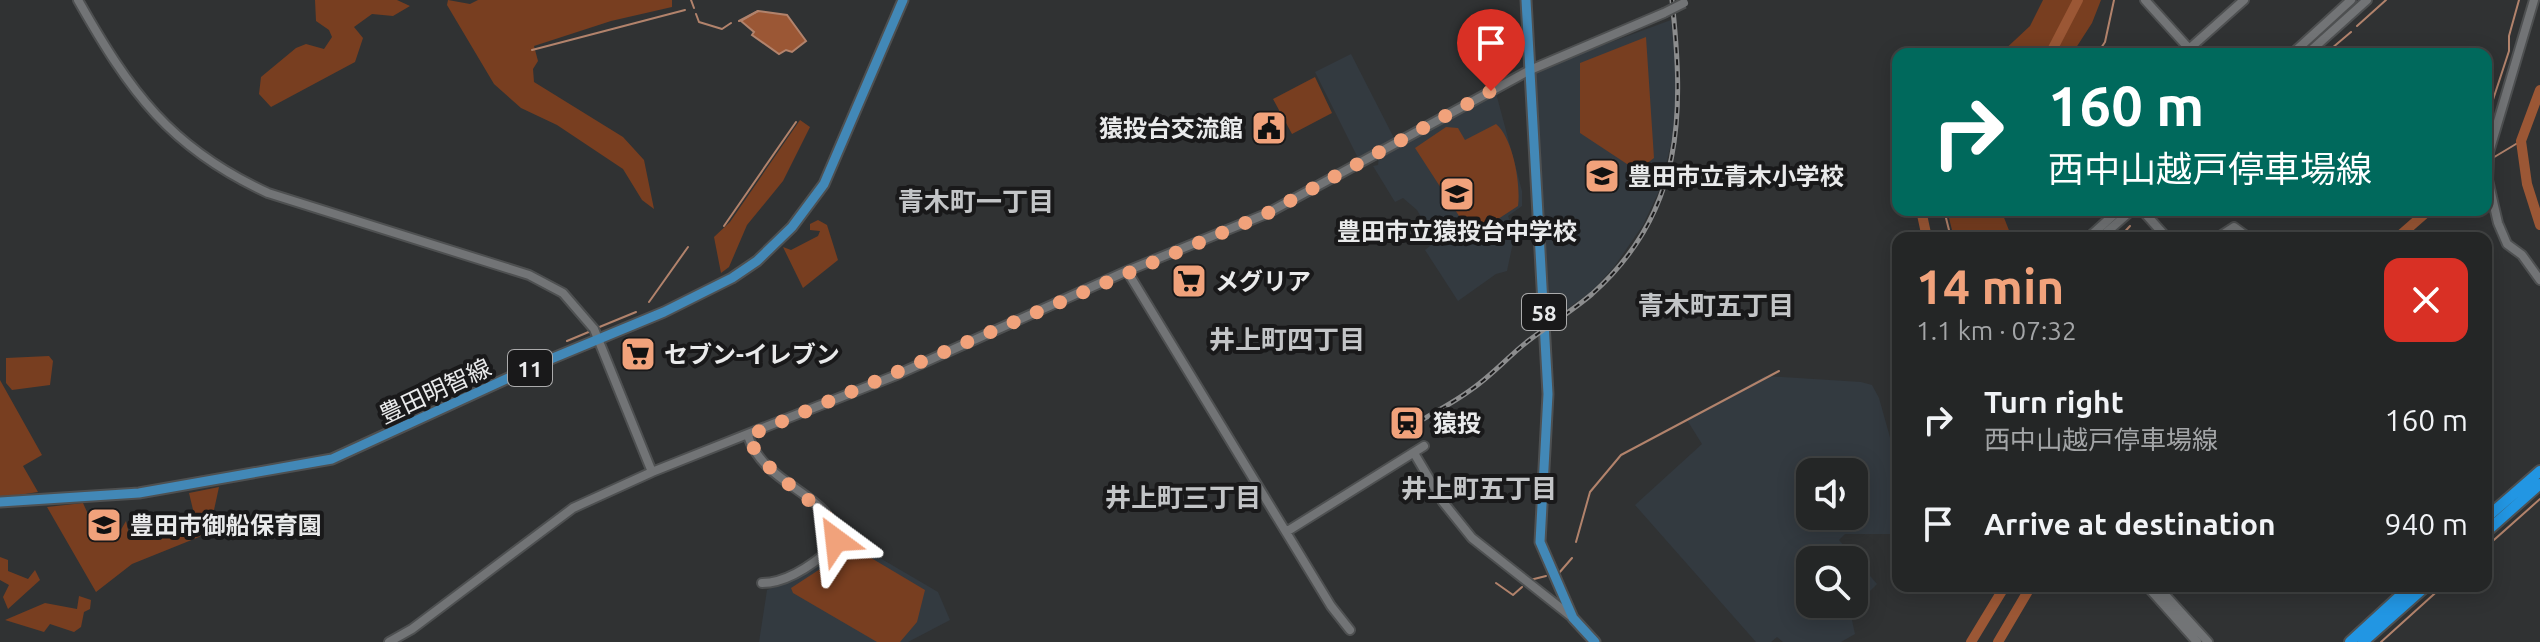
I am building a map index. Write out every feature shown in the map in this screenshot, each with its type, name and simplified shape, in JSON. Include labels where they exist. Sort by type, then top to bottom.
[{"type":"highway","points":[[2492,513],[2540,471]]},
{"type":"highway","points":[[2492,527],[2540,484]]},
{"type":"highway","points":[[2350,642],[2404,592]]},
{"type":"highway","points":[[2363,642],[2419,592]]},
{"type":"main road","name":"豊田明智線","points":[[0,502],[139,493],[332,459],[664,312],[732,278],[757,261],[815,199],[832,170],[903,0]]},
{"type":"main road","name":"58","points":[[1526,0],[1548,394],[1540,542],[1573,618],[1595,642]]},
{"type":"street","points":[[78,0],[131,86],[161,123],[230,175],[268,193],[541,280],[576,304],[599,339],[652,472]]},
{"type":"street","points":[[2145,0],[2189,48]]},
{"type":"street","points":[[2195,48],[2244,0]]},
{"type":"street","points":[[2299,48],[2351,0]]},
{"type":"street","points":[[2314,48],[2367,0]]},
{"type":"street","points":[[2492,142],[2534,0]]},
{"type":"street","points":[[389,642],[412,629],[556,518],[652,472],[894,376],[1127,271],[1278,208],[1530,70],[1688,2]]},
{"type":"street","points":[[2492,197],[2507,244],[2522,255],[2540,280]]},
{"type":"street","points":[[2095,232],[2112,216]]},
{"type":"street","points":[[2107,232],[2125,216]]},
{"type":"street","points":[[2147,216],[2162,232]]},
{"type":"street","points":[[1127,271],[1331,606],[1350,630]]},
{"type":"street","points":[[748,436],[765,467],[817,506],[837,532],[834,546],[814,562],[778,582],[762,583]]},
{"type":"street","points":[[1286,532],[1424,446]]},
{"type":"street","points":[[1414,453],[1456,522],[1507,568],[1573,618]]},
{"type":"street","points":[[2152,592],[2197,642]]},
{"type":"street","points":[[2162,592],[2208,642]]},
{"type":"shaded area","points":[[315,0],[397,0],[410,6],[393,16],[372,14],[354,27],[363,38],[355,62],[271,107],[259,94],[261,77],[296,48],[306,44],[324,49],[332,37],[329,30],[316,21]]},
{"type":"shaded area","points":[[448,0],[470,4],[478,0],[672,0],[672,7],[611,21],[534,46],[538,61],[533,69],[534,82],[623,137],[644,160],[654,209],[642,200],[623,169],[557,125],[521,108],[494,84],[447,5]]},
{"type":"shaded area","points":[[2043,0],[2101,0],[2092,23],[2076,48],[2006,48],[2030,26]]},
{"type":"shaded area","points":[[758,11],[787,15],[806,41],[792,52],[786,50],[779,54],[752,35],[754,32],[741,21]]},
{"type":"shaded area","name":"豊田市立青木小学校","points":[[1671,20],[1678,82],[1677,119],[1660,189],[1643,225],[1614,267],[1592,291],[1548,323],[1534,74],[1538,69]]},
{"type":"shaded area","points":[[1646,37],[1654,158],[1642,167],[1630,166],[1580,133],[1580,63]]},
{"type":"shaded area","points":[[1351,54],[1394,138],[1358,158],[1315,72]]},
{"type":"shaded area","points":[[1315,77],[1332,113],[1292,134],[1273,99]]},
{"type":"shaded area","name":"豊田市立猿投台中学校","points":[[1496,93],[1522,191],[1522,206],[1508,216],[1515,233],[1507,271],[1496,274],[1458,301],[1425,250],[1435,242],[1417,210],[1403,198],[1395,202],[1373,166],[1378,165],[1379,156]]},
{"type":"shaded area","points":[[800,120],[810,127],[783,181],[747,225],[729,267],[721,273],[714,237],[730,222]]},
{"type":"shaded area","points":[[1496,124],[1507,140],[1514,162],[1518,206],[1472,236],[1415,148],[1446,127],[1458,128],[1465,140]]},
{"type":"shaded area","points":[[1948,216],[2003,216],[2010,232],[1952,232]]},
{"type":"shaded area","points":[[818,220],[827,225],[838,260],[803,288],[783,247],[791,250],[818,236],[820,231],[810,230],[810,224]]},
{"type":"shaded area","points":[[49,356],[53,361],[50,385],[12,390],[6,383],[6,358]]},
{"type":"shaded area","points":[[1765,376],[1861,382],[1872,385],[1879,398],[1892,445],[1892,534],[1845,534],[1839,540],[1844,546],[1796,546],[1796,618],[1852,618],[1855,634],[1841,642],[1783,642],[1777,637],[1771,642],[1756,642],[1635,505],[1702,444],[1687,420]]},
{"type":"shaded area","points":[[0,380],[42,455],[23,466],[38,492],[0,498]]},
{"type":"shaded area","points":[[219,487],[214,510],[217,520],[199,537],[132,564],[96,592],[47,507],[83,503],[98,536],[119,533],[126,521],[130,538],[163,534],[173,524],[195,518],[189,493]]},
{"type":"shaded area","points":[[844,537],[938,592],[950,620],[908,642],[759,642],[767,590],[830,557]]},
{"type":"shaded area","points":[[846,543],[925,590],[917,622],[900,642],[877,642],[793,593],[791,588],[837,558]]},
{"type":"shaded area","points":[[0,557],[8,560],[8,571],[28,579],[35,570],[40,580],[8,609],[3,597],[9,585],[0,580]]},
{"type":"shaded area","points":[[1868,574],[1877,584],[1868,593]]},
{"type":"shaded area","points":[[79,596],[91,600],[90,609],[84,612],[81,627],[74,632],[50,624],[44,632],[5,620],[45,603],[77,609]]},
{"type":"waterway","points":[[691,0],[694,8]]},
{"type":"waterway","points":[[2053,48],[2078,0]]},
{"type":"waterway","points":[[2101,48],[2114,0]]},
{"type":"waterway","points":[[2357,26],[2386,0]]},
{"type":"waterway","points":[[2492,103],[2509,51],[2509,36],[2519,0]]},
{"type":"waterway","points":[[532,50],[685,10]]},
{"type":"waterway","points":[[739,21],[758,11]]},
{"type":"waterway","points":[[696,14],[699,22],[722,29],[731,23]]},
{"type":"waterway","points":[[2332,48],[2351,32]]},
{"type":"waterway","points":[[2540,90],[2521,141],[2527,184],[2540,225]]},
{"type":"waterway","points":[[724,226],[796,122]]},
{"type":"waterway","points":[[2492,158],[2521,141]]},
{"type":"waterway","points":[[1922,216],[1926,232]]},
{"type":"waterway","points":[[1946,216],[1950,232]]},
{"type":"waterway","points":[[2404,232],[2422,216]]},
{"type":"waterway","points":[[2124,232],[2130,226]]},
{"type":"waterway","points":[[649,302],[688,247]]},
{"type":"waterway","points":[[597,328],[636,312]]},
{"type":"waterway","points":[[567,341],[591,331]]},
{"type":"waterway","points":[[1576,542],[1590,492],[1621,455],[1779,371]]},
{"type":"waterway","points":[[2492,542],[2540,499]]},
{"type":"waterway","points":[[1559,573],[1572,558]]},
{"type":"waterway","points":[[1530,580],[1546,576]]},
{"type":"waterway","points":[[1496,583],[1513,595],[1522,587]]},
{"type":"waterway","points":[[1971,642],[2001,592]]},
{"type":"waterway","points":[[1998,642],[2027,592]]},
{"type":"waterway","points":[[2381,642],[2436,592]]},
{"type":"railway","points":[[1420,421],[1487,378],[1528,341],[1592,294],[1623,262],[1645,229],[1661,194],[1671,158],[1676,121],[1678,82],[1672,0]]},
{"type":"place","name":"猿投台交流館","points":[[1269,128]]},
{"type":"place","name":"豊田市立青木小学校","points":[[1602,176]]},
{"type":"place","name":"豊田市立猿投台中学校","points":[[1457,194]]},
{"type":"place","name":"メグリア","points":[[1189,281]]},
{"type":"place","name":"セブン-イレブン","points":[[638,354]]},
{"type":"place","name":"猿投","points":[[1407,423]]},
{"type":"place","name":"豊田市御船保育園","points":[[104,525]]},
{"type":"district","name":"青木町一丁目","points":[[976,201]]},
{"type":"district","name":"青木町五丁目","points":[[1716,305]]},
{"type":"district","name":"井上町四丁目","points":[[1287,339]]},
{"type":"district","name":"井上町五丁目","points":[[1479,488]]},
{"type":"district","name":"井上町三丁目","points":[[1183,497]]},
{"type":"route","points":[[836,540],[837,532],[826,514],[765,467],[748,436],[1266,214],[1491,91]]}]
